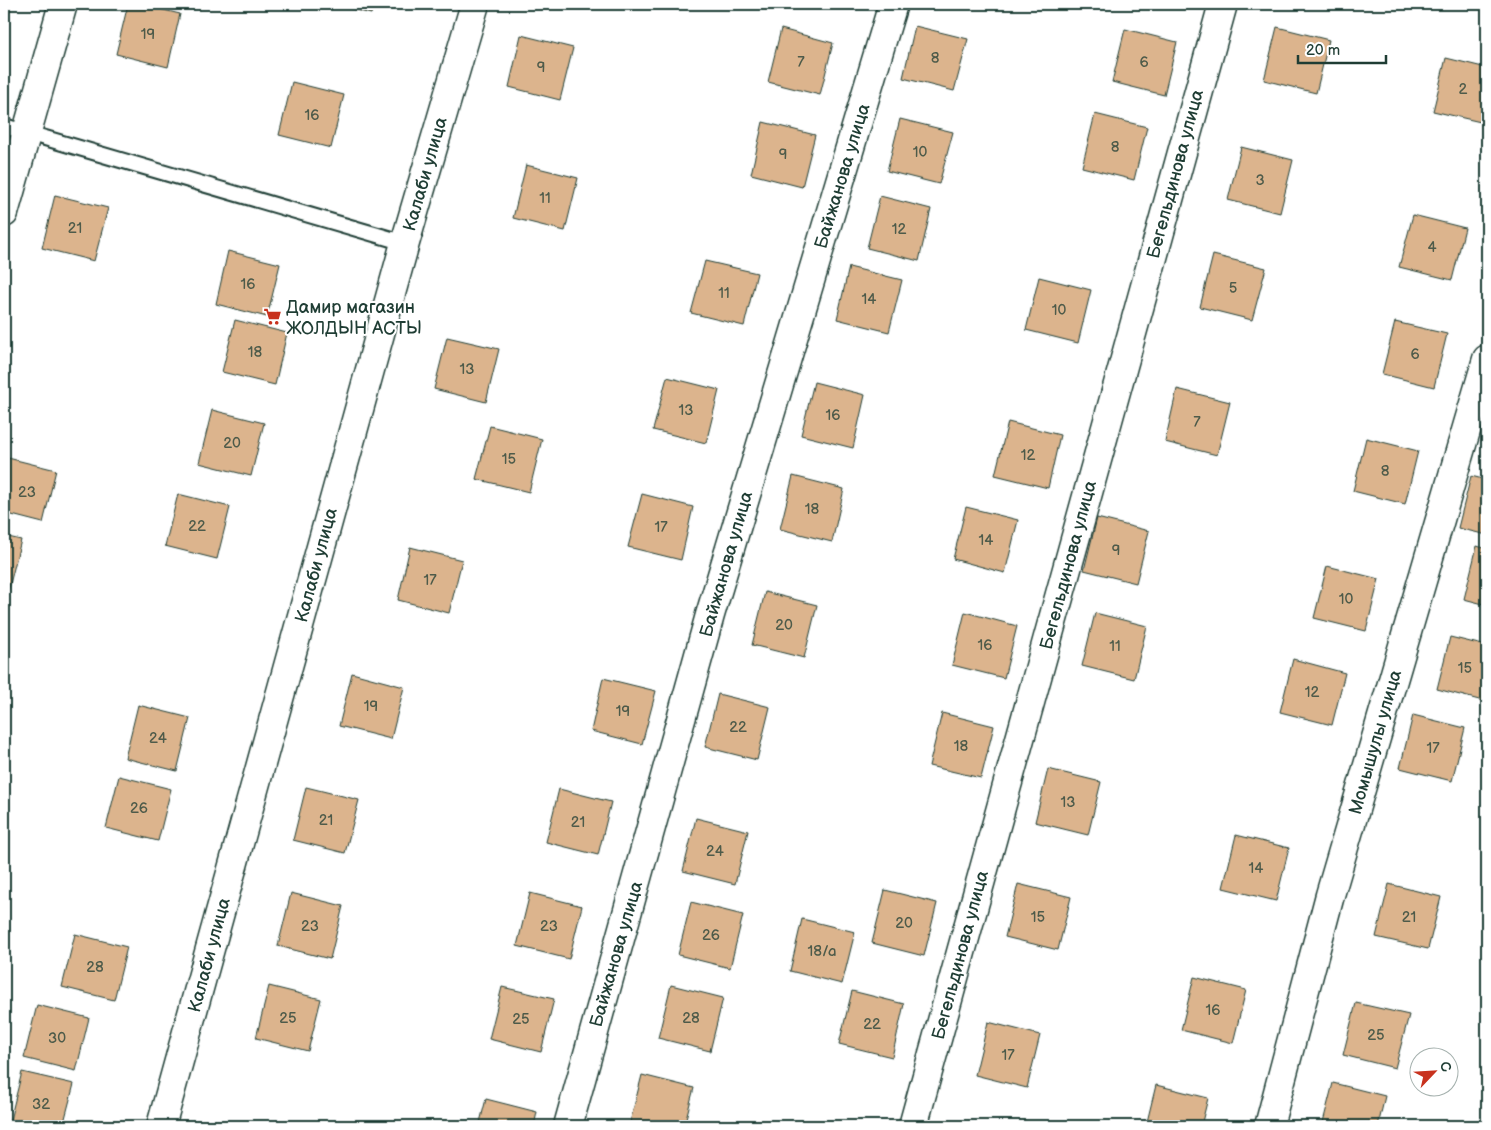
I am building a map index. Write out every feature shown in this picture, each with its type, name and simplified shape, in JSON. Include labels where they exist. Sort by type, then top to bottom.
[{"type":"street","points":[[4,213],[15,129],[63,4]]},
{"type":"street","name":"Калаби улица","points":[[161,1126],[405,243],[475,4]]},
{"type":"street","name":"Байжанова улица","points":[[568,1126],[710,615],[893,4]]},
{"type":"street","name":"Бегельдинова улица","points":[[913,1126],[1223,4]]},
{"type":"street","name":"Момышулы улица","points":[[1269,1126],[1330,895],[1487,359]]},
{"type":"lane","points":[[15,129],[405,243]]},
{"type":"building","points":[[128,4],[139,4],[180,14],[168,67],[116,54]]},
{"type":"building","points":[[332,4],[374,4],[371,14]]},
{"type":"building","points":[[915,26],[968,39],[954,91],[903,78]]},
{"type":"building","points":[[1277,27],[1329,40],[1316,93],[1264,80]]},
{"type":"building","points":[[781,29],[833,43],[820,95],[768,82]]},
{"type":"building","points":[[1125,29],[1177,42],[1164,95],[1112,82]]},
{"type":"building","points":[[521,35],[573,48],[560,100],[509,87]]},
{"type":"building","points":[[1446,58],[1487,68],[1485,123],[1433,111]]},
{"type":"building","points":[[292,82],[344,95],[331,148],[279,135]]},
{"type":"building","points":[[1095,114],[1147,127],[1134,180],[1082,167]]},
{"type":"building","points":[[900,119],[953,132],[939,184],[887,171]]},
{"type":"building","points":[[763,122],[815,135],[802,187],[751,174]]},
{"type":"building","points":[[1241,147],[1293,160],[1280,213],[1228,200]]},
{"type":"building","points":[[526,165],[578,178],[565,231],[513,218]]},
{"type":"building","points":[[55,195],[108,208],[94,261],[42,248]]},
{"type":"building","points":[[880,196],[931,209],[919,261],[867,248]]},
{"type":"building","points":[[1413,215],[1465,228],[1452,280],[1399,267]]},
{"type":"building","points":[[228,251],[280,264],[267,317],[216,304]]},
{"type":"building","points":[[1213,255],[1266,268],[1252,320],[1200,307]]},
{"type":"building","points":[[705,261],[757,273],[744,326],[691,313]]},
{"type":"building","points":[[849,267],[902,280],[889,332],[837,319]]},
{"type":"building","points":[[1039,277],[1091,290],[1078,343],[1026,330]]},
{"type":"building","points":[[235,320],[287,333],[275,385],[222,372]]},
{"type":"building","points":[[1395,322],[1447,334],[1434,387],[1382,374]]},
{"type":"building","points":[[447,337],[499,349],[486,402],[434,389]]},
{"type":"building","points":[[667,377],[719,390],[706,443],[653,430]]},
{"type":"building","points":[[814,382],[865,395],[853,448],[801,435]]},
{"type":"building","points":[[1177,389],[1230,402],[1217,455],[1165,442]]},
{"type":"building","points":[[212,410],[264,423],[251,476],[199,463]]},
{"type":"building","points":[[1008,422],[1060,435],[1048,488],[995,475]]},
{"type":"building","points":[[490,426],[542,439],[529,492],[476,479]]},
{"type":"building","points":[[1366,438],[1418,451],[1405,504],[1353,491]]},
{"type":"building","points":[[4,457],[56,470],[43,523],[4,513]]},
{"type":"building","points":[[793,476],[844,489],[832,542],[780,529]]},
{"type":"building","points":[[1471,476],[1487,480],[1487,535],[1458,528]]},
{"type":"building","points":[[178,494],[230,507],[217,559],[165,546]]},
{"type":"building","points":[[642,494],[693,507],[681,560],[628,547]]},
{"type":"building","points":[[966,507],[1018,520],[1005,573],[953,559]]},
{"type":"building","points":[[1097,518],[1149,531],[1136,583],[1084,570]]},
{"type":"building","points":[[4,536],[21,540],[8,592],[4,591]]},
{"type":"building","points":[[1477,546],[1487,549],[1487,605],[1464,599]]},
{"type":"building","points":[[410,547],[462,560],[449,613],[398,600]]},
{"type":"building","points":[[1327,566],[1379,579],[1366,631],[1314,618]]},
{"type":"building","points":[[765,592],[817,605],[804,658],[752,645]]},
{"type":"building","points":[[965,612],[1017,626],[1004,678],[952,665]]},
{"type":"building","points":[[1095,613],[1147,626],[1134,679],[1082,666]]},
{"type":"building","points":[[1450,637],[1487,646],[1487,702],[1437,689]]},
{"type":"building","points":[[1293,659],[1345,673],[1332,725],[1280,712]]},
{"type":"building","points":[[352,673],[404,687],[391,739],[339,726]]},
{"type":"building","points":[[603,678],[656,691],[642,744],[591,731]]},
{"type":"building","points":[[718,694],[770,707],[757,760],[705,747]]},
{"type":"building","points":[[138,705],[190,718],[177,771],[125,758]]},
{"type":"building","points":[[942,713],[994,726],[981,778],[929,766]]},
{"type":"building","points":[[1413,715],[1465,728],[1452,781],[1400,768]]},
{"type":"building","points":[[1048,769],[1101,782],[1088,835],[1035,822]]},
{"type":"building","points":[[119,776],[171,789],[158,841],[106,828]]},
{"type":"building","points":[[306,787],[359,800],[345,853],[293,840]]},
{"type":"building","points":[[559,789],[611,802],[598,855],[546,842]]},
{"type":"building","points":[[696,818],[748,831],[735,884],[683,871]]},
{"type":"building","points":[[1236,835],[1289,848],[1276,901],[1223,888]]},
{"type":"building","points":[[1018,884],[1071,897],[1058,950],[1005,937]]},
{"type":"building","points":[[1389,884],[1441,897],[1428,949],[1376,937]]},
{"type":"building","points":[[885,890],[937,903],[924,956],[872,943]]},
{"type":"building","points":[[291,893],[343,906],[330,959],[278,946]]},
{"type":"building","points":[[530,893],[582,906],[569,959],[517,946]]},
{"type":"building","points":[[691,902],[743,915],[730,968],[678,955]]},
{"type":"building","points":[[802,919],[855,932],[842,984],[790,971]]},
{"type":"building","points":[[75,934],[127,947],[114,1000],[62,987]]},
{"type":"building","points":[[1194,977],[1246,990],[1233,1043],[1181,1030]]},
{"type":"building","points":[[671,985],[723,998],[710,1051],[658,1038]]},
{"type":"building","points":[[269,986],[321,999],[308,1051],[256,1038]]},
{"type":"building","points":[[502,987],[554,999],[541,1052],[489,1039]]},
{"type":"building","points":[[852,991],[904,1004],[892,1057],[839,1044]]},
{"type":"building","points":[[1356,1003],[1409,1015],[1395,1068],[1343,1055]]},
{"type":"building","points":[[37,1005],[89,1018],[76,1071],[24,1058]]},
{"type":"building","points":[[988,1022],[1040,1035],[1027,1088],[975,1075]]},
{"type":"building","points":[[22,1072],[74,1084],[63,1126],[18,1126],[9,1124]]},
{"type":"building","points":[[642,1075],[694,1088],[684,1126],[629,1126]]},
{"type":"building","points":[[1333,1083],[1385,1096],[1378,1126],[1322,1126]]},
{"type":"building","points":[[1156,1085],[1208,1098],[1201,1126],[1146,1126]]},
{"type":"building","points":[[486,1099],[537,1112],[534,1126],[479,1126]]},
{"type":"place","name":"Дамир магазин ЖОЛДЫН АСТЫ","points":[[272,317]]}]
